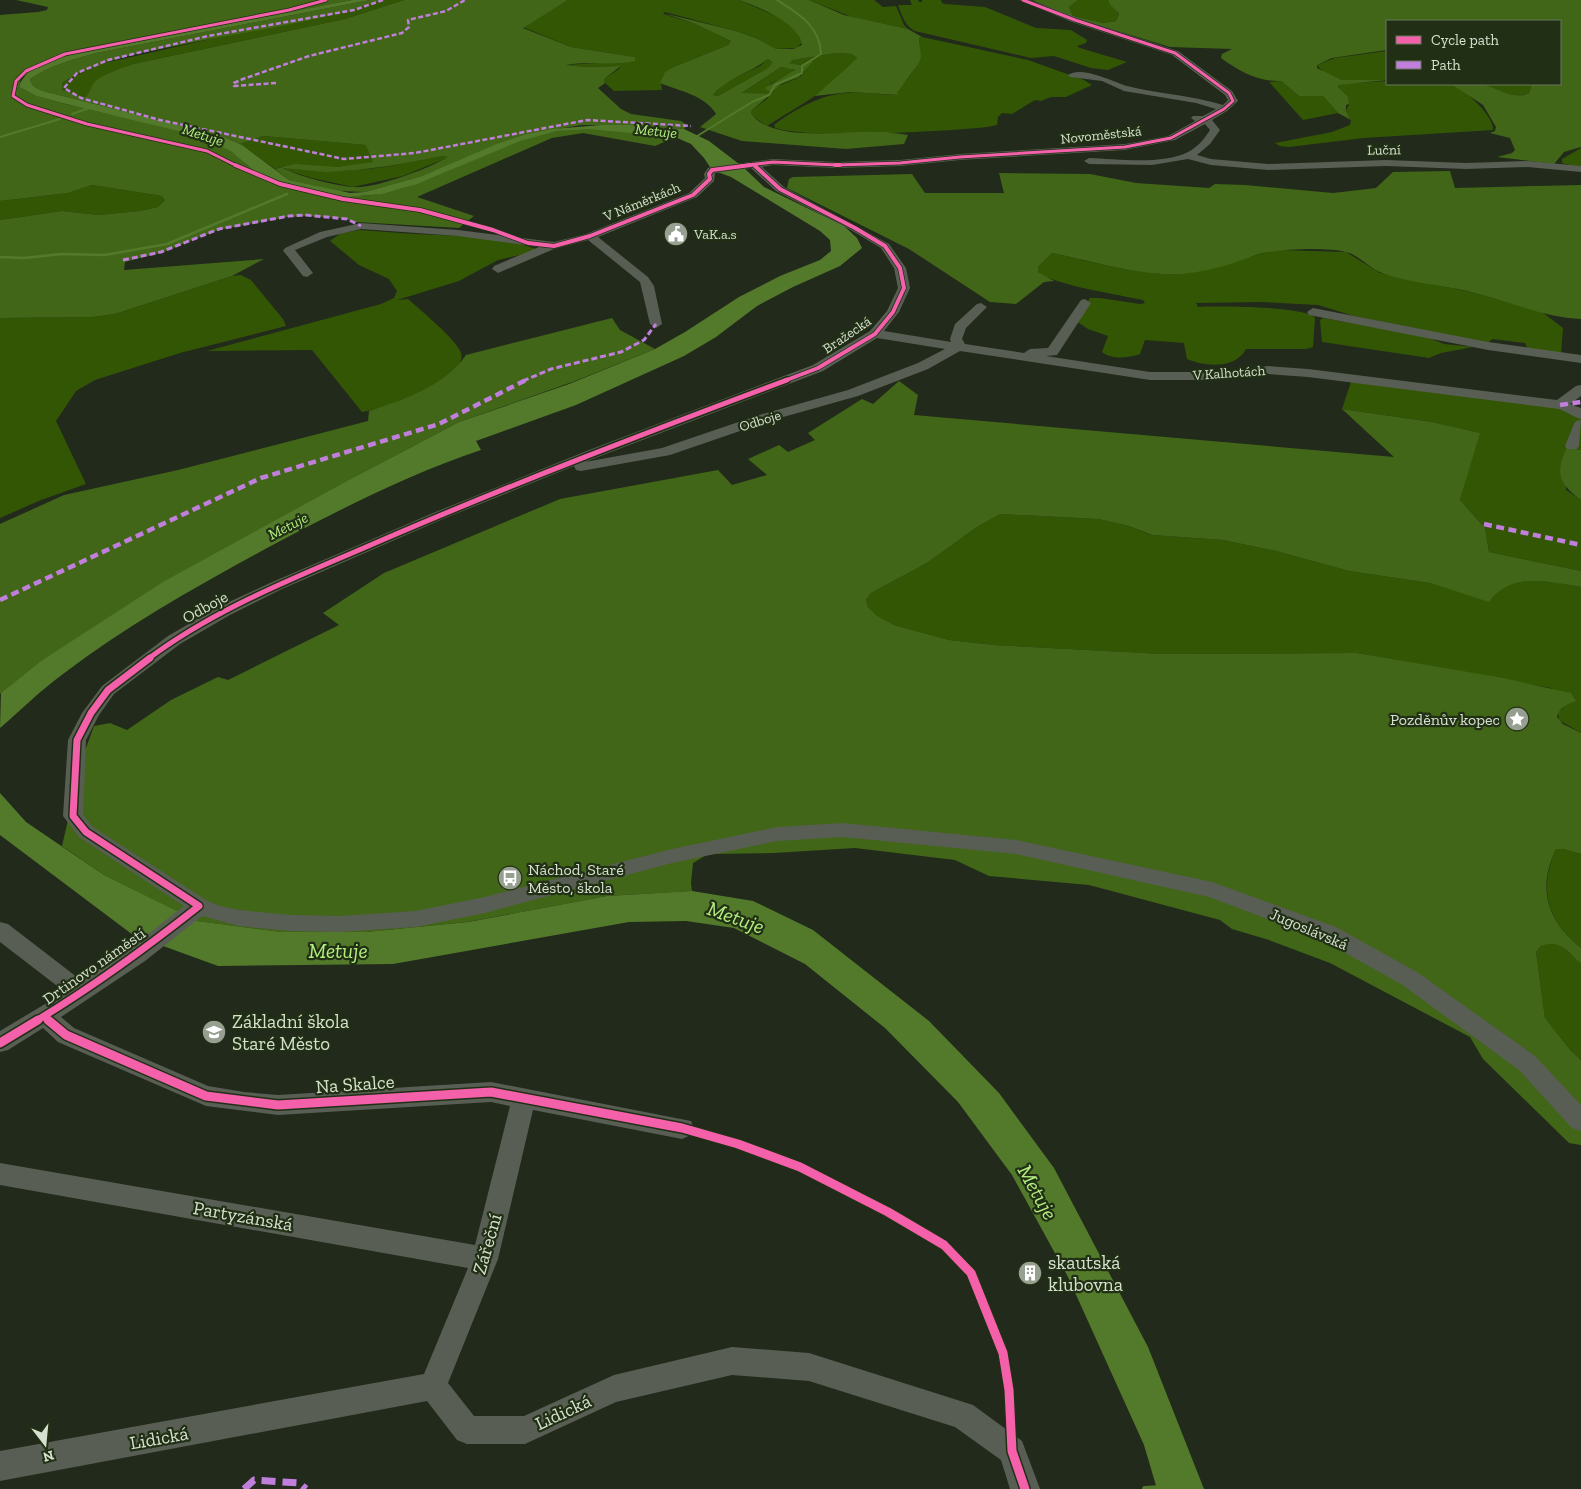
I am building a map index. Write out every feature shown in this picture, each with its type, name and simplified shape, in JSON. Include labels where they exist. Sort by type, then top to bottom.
[{"type":"street","points":[[1023,0],[1057,14],[1175,53],[1229,93],[1233,101],[1224,109],[1198,100],[1124,88],[1104,79],[1073,75]]},
{"type":"street","name":"Novoměstská","points":[[749,164],[773,162],[837,165],[1125,147],[1171,138],[1224,109]]},
{"type":"street","points":[[1003,155],[1130,162],[1188,156],[1204,145],[1215,130],[1212,124],[1206,120]]},
{"type":"street","name":"Luční","points":[[1188,156],[1211,162],[1268,167],[1386,163],[1466,166],[1528,164],[1581,169]]},
{"type":"street","name":"V Náměrkách","points":[[498,269],[554,246],[590,236],[694,195],[710,179],[709,174],[712,170],[749,164]]},
{"type":"street","name":"Bražecká","points":[[594,453],[818,368],[875,334],[893,312],[904,288],[900,268],[885,246],[855,228],[780,189],[749,164]]},
{"type":"street","name":"V Náměrkách","points":[[307,273],[293,258],[289,251],[291,248],[324,234],[361,226],[458,233],[554,246]]},
{"type":"street","points":[[590,236],[644,280],[648,286],[656,324]]},
{"type":"street","points":[[1014,354],[1052,352],[1085,302]]},
{"type":"street","points":[[959,346],[956,340],[960,327],[981,307]]},
{"type":"street","points":[[1313,312],[1488,346],[1581,359]]},
{"type":"street","name":"V Kalhotách","points":[[875,334],[1150,376],[1222,376],[1268,370],[1360,379],[1560,405],[1574,409],[1581,415]]},
{"type":"street","name":"Odboje","points":[[553,470],[665,452],[764,418],[853,393],[923,366],[959,346]]},
{"type":"street","points":[[1560,405],[1581,389]]},
{"type":"street","points":[[1572,446],[1581,424]]},
{"type":"street","name":"Odboje","points":[[594,453],[438,516],[276,586],[224,611],[174,640],[108,690],[91,713],[77,740],[73,816],[86,832],[194,910],[239,918],[290,923],[340,924],[416,919],[485,905],[672,856],[777,834],[843,830],[1016,847]]},
{"type":"street","name":"Jugoslávská","points":[[1016,847],[1212,890],[1328,933],[1409,978],[1527,1063],[1581,1121]]},
{"type":"street","name":"Drtinovo náměstí","points":[[0,1044],[82,994],[194,910]]},
{"type":"street","points":[[0,930],[82,994]]},
{"type":"street","name":"Na Skalce","points":[[45,1017],[66,1035],[206,1096],[278,1105],[491,1092],[682,1128]]},
{"type":"street","name":"Zářeční","points":[[433,1386],[485,1259],[524,1097]]},
{"type":"street","name":"Partyzánská","points":[[0,1174],[485,1259]]},
{"type":"street","name":"Lidická","points":[[0,1466],[433,1386],[467,1430],[525,1430],[614,1389],[732,1361],[809,1367],[963,1415],[1012,1451],[1025,1489]]},
{"type":"shaded area","points":[[16,0],[352,0],[57,59],[21,78],[19,87],[34,94],[58,102],[167,127],[224,146],[252,169],[283,185],[300,190],[334,196],[368,196],[383,193],[427,179],[534,136],[571,129],[611,129],[666,135],[669,140],[655,146],[583,133],[552,138],[417,197],[474,216],[459,228],[356,222],[339,218],[306,216],[287,217],[218,230],[163,252],[125,262],[124,270],[264,259],[232,276],[115,314],[93,317],[0,318],[0,220],[62,211],[98,215],[140,211],[158,207],[165,200],[162,196],[92,185],[68,193],[0,201],[0,15],[38,12],[47,10],[48,7]]},
{"type":"shaded area","points":[[370,0],[382,0],[310,20],[169,47],[106,62],[62,83],[62,90],[85,97],[93,84],[100,78],[133,64],[345,19],[404,0],[568,0],[523,28],[571,47],[635,57],[635,61],[566,65],[584,67],[621,66],[604,79],[605,83],[598,88],[621,109],[631,114],[681,121],[687,125],[684,129],[630,125],[582,125],[526,134],[422,176],[365,192],[339,191],[289,180],[275,169],[295,164],[337,167],[373,162],[366,145],[263,136],[240,144],[222,136],[46,92],[37,89],[31,83],[30,79],[45,70],[96,53]],"holes":[[[442,156],[448,157],[402,177],[363,187],[328,183],[283,168],[326,172],[357,170]]]},
{"type":"shaded area","points":[[382,0],[404,0],[345,19],[133,64],[113,72],[85,97],[62,90],[62,83],[96,65]]},
{"type":"shaded area","points":[[568,0],[739,0],[783,19],[796,31],[802,43],[796,48],[775,49],[758,39],[736,31],[665,12],[663,14],[693,23],[731,41],[728,45],[671,68],[663,77],[661,83],[662,90],[614,91],[605,83],[604,79],[621,66],[584,67],[565,65],[597,63],[635,57],[571,47],[523,27]]},
{"type":"shaded area","points":[[739,0],[809,0],[844,15],[908,29],[922,37],[919,38],[921,57],[919,63],[897,93],[899,95],[850,92],[815,96],[857,58],[852,54],[836,53],[793,60],[789,63],[800,65],[813,61],[799,77],[781,84],[773,91],[768,91],[765,88],[795,70],[781,67],[742,93],[771,94],[751,113],[761,123],[775,129],[811,133],[881,132],[908,135],[904,144],[846,149],[742,141],[700,127],[716,114],[711,108],[691,94],[660,83],[665,72],[671,68],[728,45],[731,41],[693,23],[663,13],[736,31],[758,39],[776,49],[793,49],[802,45],[794,29],[786,22]],"holes":[[[768,59],[773,62],[768,68],[718,96],[713,95],[733,79]]]},
{"type":"shaded area","points":[[809,0],[874,0],[883,7],[896,6],[904,25],[908,29],[852,17]]},
{"type":"shaded area","points":[[910,0],[922,2],[922,0],[941,0],[945,4],[985,7],[1036,28],[1071,30],[1087,40],[1086,43],[1077,46],[1080,48],[1127,62],[1108,70],[1091,68],[1054,56],[1031,58],[915,31],[902,17],[898,5],[912,5]]},
{"type":"shaded area","points":[[1032,0],[1078,0],[1069,7],[1073,16],[1104,23],[1116,21],[1119,13],[1110,5],[1108,0],[1581,0],[1581,147],[1564,152],[1554,164],[1497,157],[1512,153],[1515,150],[1510,138],[1490,133],[1495,131],[1496,127],[1483,105],[1453,85],[1485,85],[1510,94],[1522,95],[1529,93],[1532,85],[1561,85],[1561,20],[1386,20],[1386,50],[1332,58],[1317,65],[1317,68],[1342,80],[1386,80],[1338,85],[1348,97],[1349,104],[1346,105],[1346,111],[1351,120],[1338,113],[1323,96],[1299,96],[1281,81],[1264,80],[1249,75],[1221,58],[1222,54],[1232,49],[1170,47],[1072,17]]},
{"type":"shaded area","points":[[1078,0],[1108,0],[1110,5],[1119,12],[1116,21],[1104,23],[1073,16],[1069,7]]},
{"type":"shaded area","points":[[922,37],[1028,60],[1084,80],[1092,85],[1066,97],[1051,97],[1041,101],[1035,100],[1012,114],[1002,113],[998,117],[997,125],[987,127],[943,131],[843,134],[788,131],[774,127],[775,124],[795,111],[827,96],[851,93],[898,95],[896,94],[918,62],[919,38]]},
{"type":"shaded area","points":[[1386,51],[1386,80],[1350,81],[1340,79],[1324,72],[1317,65],[1335,58]]},
{"type":"shaded area","points":[[836,53],[852,54],[857,58],[848,69],[815,96],[767,126],[751,113],[752,110],[768,98],[766,94],[741,94],[781,67],[792,69],[795,72],[770,84],[773,91],[776,87],[800,77],[808,66],[808,61],[800,65],[788,63],[793,60]]},
{"type":"shaded area","points":[[768,59],[774,62],[768,68],[718,96],[713,95],[724,83],[760,66]]},
{"type":"shaded area","points":[[1281,81],[1299,96],[1323,96],[1338,113],[1303,120],[1269,82]]},
{"type":"shaded area","points":[[1386,81],[1386,85],[1452,85],[1470,96],[1477,103],[1489,117],[1493,130],[1364,138],[1289,147],[1280,146],[1275,143],[1332,132],[1350,125],[1351,120],[1346,111],[1349,104],[1338,84]]},
{"type":"shaded area","points":[[1483,85],[1532,85],[1529,93],[1523,95],[1504,93]]},
{"type":"shaded area","points":[[263,136],[367,145],[374,162],[353,166],[297,169],[356,170],[391,166],[427,157],[449,157],[403,176],[353,187],[312,178],[282,167],[275,169],[240,144]]},
{"type":"shaded area","points":[[1581,148],[1581,168],[1562,163],[1562,159]]},
{"type":"shaded area","points":[[1450,171],[1455,188],[1581,185],[1581,319],[1553,315],[1471,292],[1392,276],[1377,271],[1346,252],[1316,249],[1263,253],[1209,270],[1183,274],[1135,271],[1052,253],[1038,267],[1038,272],[1054,281],[1044,282],[1016,304],[990,302],[909,249],[787,188],[789,179],[793,177],[912,174],[925,193],[1004,193],[999,173],[1090,174],[1136,183],[1209,188],[1215,184],[1245,185],[1333,193],[1376,188],[1393,172]]},
{"type":"shaded area","points":[[92,185],[162,196],[165,200],[158,207],[140,211],[98,215],[62,211],[0,220],[0,201],[68,193]]},
{"type":"shaded area","points":[[360,230],[491,239],[521,244],[536,249],[498,260],[459,281],[397,300],[408,299],[453,340],[461,353],[460,363],[452,373],[422,391],[372,410],[362,412],[312,350],[207,351],[381,304],[394,298],[397,291],[389,279],[359,265],[330,241],[341,233]]},
{"type":"shaded area","points":[[1279,250],[1346,252],[1380,273],[1475,293],[1542,312],[1563,328],[1561,354],[1528,349],[1525,343],[1492,339],[1488,343],[1354,316],[1318,305],[1263,302],[1196,303],[1198,307],[1279,309],[1309,314],[1315,318],[1313,347],[1306,349],[1246,349],[1235,360],[1228,363],[1211,365],[1187,359],[1184,343],[1145,340],[1140,354],[1115,357],[1102,352],[1108,336],[1088,329],[1076,321],[1090,298],[1140,304],[1145,303],[1143,300],[1072,285],[1046,277],[1038,272],[1038,267],[1052,253],[1149,273],[1179,274],[1205,270],[1254,255]]},
{"type":"shaded area","points":[[241,275],[251,280],[283,319],[286,326],[180,353],[95,380],[76,391],[56,421],[86,484],[41,500],[0,518],[0,318],[93,317],[115,314],[232,276]]},
{"type":"shaded area","points":[[612,318],[620,330],[655,349],[575,381],[459,422],[360,474],[38,663],[0,694],[0,524],[64,495],[178,470],[368,421],[369,411],[435,384],[457,366],[466,355]]},
{"type":"shaded area","points":[[1323,318],[1427,337],[1444,344],[1473,347],[1441,353],[1429,358],[1322,342],[1320,320]]},
{"type":"shaded area","points":[[1352,379],[1581,409],[1581,450],[1567,448],[1566,490],[1581,500],[1581,571],[1489,552],[1485,528],[1460,500],[1479,433],[1432,422],[1342,409]]},
{"type":"shaded area","points":[[899,381],[918,395],[914,415],[1394,457],[1342,409],[1432,422],[1480,433],[1460,500],[1485,528],[1489,552],[1581,571],[1581,587],[1543,581],[1520,582],[1498,592],[1489,602],[1430,583],[1349,571],[1276,551],[1223,540],[1152,535],[1129,526],[1098,519],[1000,514],[977,527],[927,563],[871,593],[866,600],[868,607],[877,616],[894,625],[949,640],[994,645],[1163,654],[1357,653],[1503,678],[1571,693],[1576,701],[1562,708],[1557,717],[1563,724],[1581,733],[1581,854],[1556,849],[1547,878],[1547,891],[1553,915],[1560,927],[1581,948],[1581,964],[1559,945],[1548,944],[1541,946],[1536,952],[1545,1018],[1571,1051],[1581,1060],[1581,1145],[1569,1143],[1483,1059],[1470,1037],[1330,963],[1269,940],[1232,929],[1220,920],[1089,885],[989,876],[955,860],[855,848],[774,853],[708,854],[693,863],[692,891],[607,896],[467,922],[366,932],[282,932],[196,921],[104,875],[62,846],[73,798],[76,775],[94,726],[110,723],[127,730],[171,700],[218,677],[228,680],[339,625],[323,613],[384,573],[560,499],[718,470],[732,485],[767,475],[748,459],[779,445],[788,452],[815,440],[808,433],[862,399],[873,404]]},
{"type":"shaded area","points":[[1567,448],[1581,450],[1581,500],[1568,489],[1561,478],[1561,465]]},
{"type":"shaded area","points":[[1000,514],[1098,519],[1129,526],[1151,535],[1223,540],[1276,551],[1349,571],[1430,583],[1489,601],[1508,585],[1520,582],[1543,581],[1581,587],[1581,733],[1559,720],[1558,712],[1565,706],[1551,688],[1357,653],[1163,654],[994,645],[949,640],[894,625],[877,617],[868,607],[866,600],[871,593],[927,563],[977,527]]},
{"type":"shaded area","points":[[1556,849],[1581,854],[1581,948],[1560,927],[1549,903],[1547,891],[1548,878]]},
{"type":"shaded area","points":[[1549,942],[1561,945],[1581,964],[1581,1060],[1571,1051],[1545,1018],[1536,952],[1541,946]]},
{"type":"water","name":"Metuje","points":[[352,0],[370,0],[96,53],[53,66],[30,79],[31,83],[37,89],[46,92],[222,136],[242,145],[289,180],[350,193],[365,192],[422,176],[497,144],[526,134],[553,129],[601,125],[684,129],[709,141],[743,167],[764,187],[844,226],[857,238],[862,248],[840,266],[757,306],[716,337],[684,356],[576,405],[476,441],[481,450],[430,469],[380,491],[306,527],[225,571],[170,603],[89,655],[47,687],[0,728],[1,693],[38,663],[163,582],[459,422],[569,384],[655,349],[739,297],[780,276],[820,260],[831,251],[830,240],[820,231],[731,177],[712,170],[691,144],[675,137],[589,129],[557,131],[520,141],[417,184],[382,194],[348,197],[282,184],[254,171],[231,151],[195,135],[62,103],[37,96],[19,87],[22,79],[35,68],[78,53]]},
{"type":"water","name":"Metuje","points":[[0,793],[26,822],[104,875],[197,921],[282,932],[366,932],[468,922],[607,896],[692,891],[753,901],[813,930],[929,1021],[999,1093],[1054,1168],[1148,1347],[1204,1489],[1157,1489],[1144,1445],[1068,1277],[1012,1175],[958,1102],[885,1028],[805,964],[734,928],[686,921],[629,922],[393,964],[218,966],[133,935],[0,835]]},
{"type":"waterway","points":[[694,138],[752,102],[769,95],[775,85],[802,73],[802,66],[821,54],[820,44],[812,28],[793,10],[777,0]]},
{"type":"waterway","points":[[72,114],[92,107]]},
{"type":"waterway","points":[[0,137],[60,119]]},
{"type":"waterway","points":[[0,257],[24,258],[61,254],[105,255],[167,244],[287,194]]},
{"type":"waterway","points":[[1145,1489],[1161,1488]]},
{"type":"marked path","points":[[383,0],[354,10],[208,36],[108,60],[77,73],[64,88],[81,98],[160,120],[344,159],[415,153],[587,120],[691,126]]},
{"type":"marked path","points":[[276,83],[234,86],[234,83],[243,79],[309,56],[402,33],[409,27],[408,20],[446,11],[465,0]]},
{"type":"marked path","points":[[123,260],[161,252],[219,229],[289,216],[305,215],[347,219],[361,226]]},
{"type":"marked path","points":[[0,600],[261,478],[439,424],[531,377],[551,369],[621,352],[644,340],[656,324]]},
{"type":"marked path","points":[[1560,405],[1581,402]]},
{"type":"marked path","points":[[1484,524],[1581,545]]},
{"type":"marked path","points":[[244,1489],[254,1480],[299,1483],[306,1489]]},
{"type":"cycle path","points":[[326,0],[289,10],[65,54],[26,71],[16,81],[13,96],[27,105],[87,124],[207,151],[249,172],[280,184],[343,199],[420,210],[493,230],[528,243],[554,246],[590,236],[693,195],[710,179],[709,174],[712,170],[773,162],[837,165],[900,163],[960,157],[1125,147],[1171,138],[1224,109],[1233,101],[1229,93],[1175,53],[1075,20],[1023,0]]},
{"type":"cycle path","points":[[0,1043],[82,993],[137,955],[199,906],[86,832],[73,816],[77,740],[91,713],[108,690],[174,640],[224,611],[276,586],[438,516],[594,453],[818,368],[875,334],[893,312],[904,288],[900,268],[885,246],[855,228],[780,189],[753,164]]},
{"type":"cycle path","points":[[45,1017],[66,1035],[206,1096],[278,1105],[491,1092],[682,1128],[738,1144],[800,1167],[888,1212],[944,1245],[971,1273],[1003,1353],[1009,1390],[1012,1451],[1025,1489]]},
{"type":"place","name":"VaK.a.s","points":[[676,234]]},
{"type":"place","name":"Pozděnův kopec","points":[[1517,719]]},
{"type":"place","name":"Náchod, Staré Město, škola","points":[[510,878]]},
{"type":"place","name":"Základní škola Staré Město","points":[[214,1032]]},
{"type":"place","name":"skautská klubovna","points":[[1030,1273]]}]
